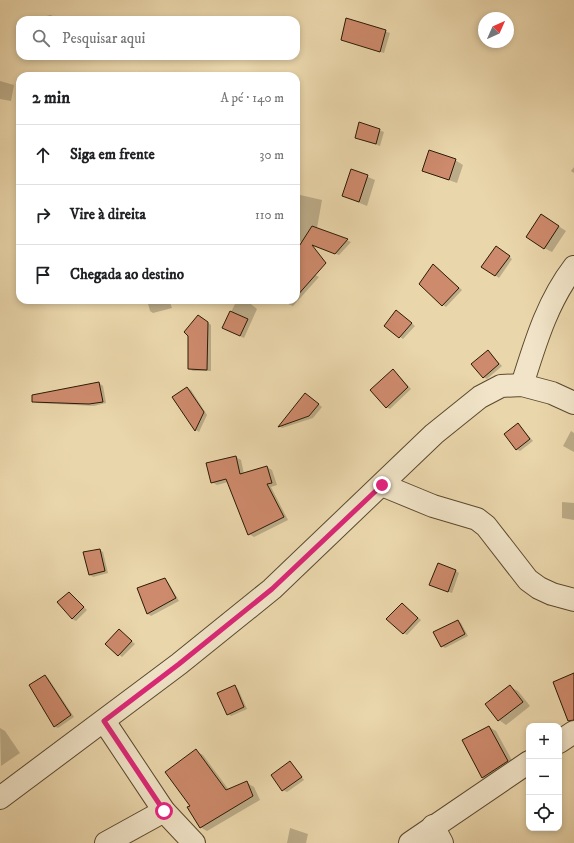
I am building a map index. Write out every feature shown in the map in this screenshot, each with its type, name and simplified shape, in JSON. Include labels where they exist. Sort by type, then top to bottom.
[{"type":"street","points":[[522,385],[542,323],[565,279],[574,267]]},
{"type":"street","points":[[0,798],[179,664],[272,589],[434,434],[480,397],[501,386],[522,385],[552,393],[574,403]]},
{"type":"street","points":[[382,485],[433,506],[477,519],[486,526],[528,580],[539,588],[552,594],[574,600]]},
{"type":"street","points":[[104,721],[164,811],[194,843]]},
{"type":"street","points":[[562,740],[574,732]]},
{"type":"street","points":[[410,843],[438,835],[526,764]]},
{"type":"street","points":[[106,843],[164,811]]},
{"type":"building","points":[[346,18],[386,30],[380,52],[341,40]]},
{"type":"building","points":[[359,122],[380,129],[376,144],[355,138]]},
{"type":"building","points":[[429,150],[456,159],[449,180],[422,171]]},
{"type":"building","points":[[351,169],[368,175],[359,202],[342,196]]},
{"type":"building","points":[[541,214],[559,226],[544,249],[526,237]]},
{"type":"building","points":[[312,226],[348,239],[335,254],[312,245],[326,263],[300,292],[300,245]]},
{"type":"building","points":[[496,246],[510,256],[495,276],[481,267]]},
{"type":"building","points":[[433,264],[459,288],[442,306],[419,284]]},
{"type":"building","points":[[396,310],[412,323],[399,338],[384,326]]},
{"type":"building","points":[[230,311],[248,319],[240,336],[222,328]]},
{"type":"building","points":[[198,315],[208,322],[207,370],[188,369],[188,336],[184,332]]},
{"type":"building","points":[[488,350],[499,364],[483,378],[471,364]]},
{"type":"building","points":[[393,369],[408,387],[386,408],[370,390]]},
{"type":"building","points":[[99,382],[103,402],[89,404],[32,402],[32,395]]},
{"type":"building","points":[[187,387],[204,412],[195,431],[172,397]]},
{"type":"building","points":[[305,393],[319,404],[309,416],[278,427]]},
{"type":"building","points":[[518,423],[530,439],[516,450],[504,434]]},
{"type":"building","points":[[236,456],[240,474],[267,466],[272,483],[267,484],[284,517],[248,535],[226,479],[211,483],[206,463]]},
{"type":"building","points":[[100,549],[105,571],[89,575],[83,552]]},
{"type":"building","points":[[438,563],[456,570],[448,592],[429,585]]},
{"type":"building","points":[[165,578],[176,598],[147,614],[137,588]]},
{"type":"building","points":[[69,592],[84,607],[72,619],[57,602]]},
{"type":"building","points":[[402,603],[418,618],[403,634],[386,619]]},
{"type":"building","points":[[458,620],[465,634],[441,647],[433,632]]},
{"type":"building","points":[[119,629],[132,641],[118,656],[105,644]]},
{"type":"building","points":[[574,673],[574,720],[568,721],[553,682]]},
{"type":"building","points":[[45,675],[71,715],[54,727],[29,685]]},
{"type":"building","points":[[235,685],[244,707],[227,715],[217,693]]},
{"type":"building","points":[[510,685],[523,702],[498,721],[485,704]]},
{"type":"building","points":[[489,726],[508,761],[482,778],[462,740]]},
{"type":"building","points":[[196,749],[226,790],[247,781],[253,796],[200,828],[187,807],[190,806],[165,772]]},
{"type":"building","points":[[290,761],[302,777],[282,791],[271,775]]},
{"type":"route","points":[[164,811],[104,721],[179,664],[272,589],[382,485]]}]
